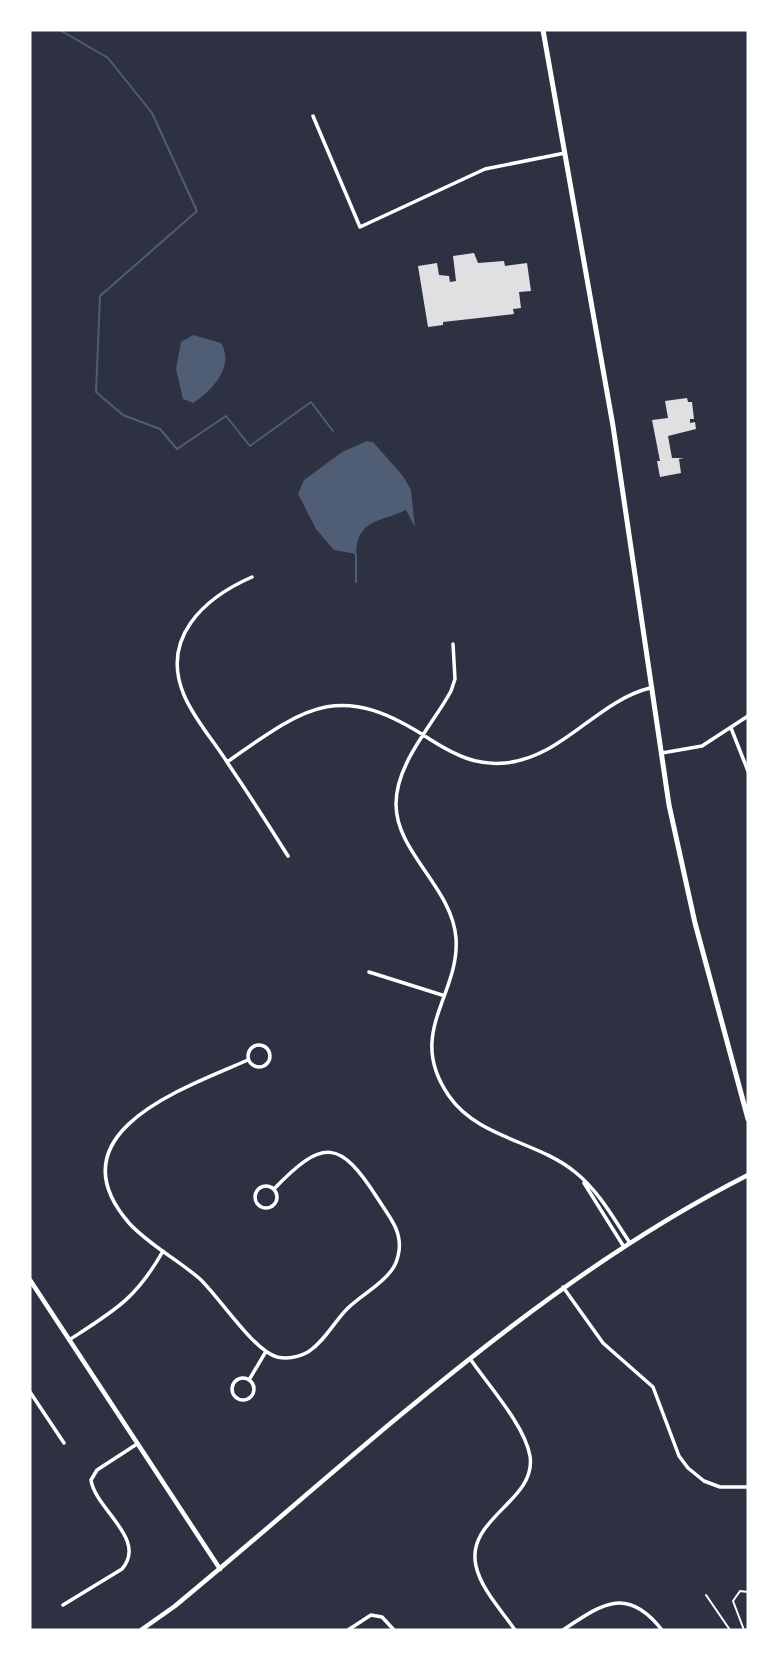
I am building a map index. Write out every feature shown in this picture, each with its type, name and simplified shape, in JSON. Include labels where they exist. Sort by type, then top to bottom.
[{"type":"main road","points":[[543,30],[613,426],[660,754],[681,865],[748,1119]]},
{"type":"street","points":[[313,116],[360,227],[485,169],[565,153]]},
{"type":"street","points":[[252,577],[220,594],[193,616],[183,634],[177,659],[180,682],[188,703],[288,856]]},
{"type":"street","points":[[453,644],[455,679],[401,776],[396,806],[402,834],[446,902],[453,926],[454,959],[433,1028],[432,1057],[450,1097],[471,1118],[563,1164],[582,1178],[630,1243]]},
{"type":"street","points":[[228,762],[297,715],[330,705],[363,706],[384,713],[472,761],[521,761],[551,747],[630,694],[650,688]]},
{"type":"street","points":[[660,754],[702,746],[748,716]]},
{"type":"street","points":[[731,728],[748,771]]},
{"type":"street","points":[[369,972],[442,995]]},
{"type":"street","points":[[257,1045],[269,1052],[268,1062],[262,1066],[253,1065],[248,1060],[248,1052],[257,1045]]},
{"type":"street","points":[[248,1060],[162,1101],[130,1122],[109,1145],[105,1168],[114,1201],[138,1231],[219,1297],[265,1353],[289,1358],[309,1352],[349,1308],[391,1270],[400,1248],[394,1223],[358,1169],[343,1156],[325,1153],[304,1158],[274,1189]]},
{"type":"street","points":[[141,1630],[220,1569],[563,1287],[630,1243],[748,1175]]},
{"type":"street","points":[[582,1178],[624,1247]]},
{"type":"street","points":[[264,1186],[274,1189],[277,1199],[274,1205],[267,1208],[260,1206],[256,1200],[258,1190],[264,1186]]},
{"type":"street","points":[[69,1340],[128,1300],[146,1280],[163,1251]]},
{"type":"street","points":[[30,1280],[220,1569]]},
{"type":"street","points":[[563,1287],[603,1343],[653,1387],[679,1456],[688,1468],[712,1485],[727,1489],[748,1487]]},
{"type":"street","points":[[249,1380],[265,1353]]},
{"type":"street","points":[[471,1360],[522,1434],[530,1456],[529,1476],[485,1528],[475,1550],[481,1579],[515,1630]]},
{"type":"street","points":[[239,1379],[249,1380],[254,1386],[254,1394],[249,1399],[238,1399],[232,1390],[234,1384],[239,1379]]},
{"type":"street","points":[[30,1392],[64,1444]]},
{"type":"street","points":[[63,1605],[122,1569],[127,1562],[130,1549],[127,1539],[96,1493],[91,1480],[97,1470],[137,1444]]},
{"type":"street","points":[[563,1630],[598,1608],[615,1602],[637,1606],[662,1630]]},
{"type":"street","points":[[348,1630],[371,1615],[382,1617],[394,1630]]},
{"type":"path","points":[[744,1630],[733,1601],[740,1591],[748,1592]]},
{"type":"path","points":[[706,1595],[730,1630]]},
{"type":"water","points":[[193,335],[221,343],[225,360],[214,385],[193,403],[183,399],[176,369],[181,342]]},
{"type":"water","points":[[367,441],[373,442],[403,476],[411,490],[415,527],[406,510],[366,527],[357,542],[356,554],[334,550],[316,529],[298,494],[304,480],[342,452]]},
{"type":"building","points":[[474,253],[478,263],[504,261],[505,266],[527,263],[531,291],[519,292],[521,308],[513,309],[514,314],[443,322],[443,325],[428,327],[418,266],[437,263],[439,275],[449,276],[450,282],[456,281],[453,256]]},
{"type":"building","points":[[687,398],[688,402],[692,402],[694,419],[690,419],[690,423],[695,422],[696,429],[668,436],[672,458],[684,458],[679,459],[681,473],[660,477],[657,461],[660,461],[652,420],[668,418],[665,401]]},
{"type":"waterway","points":[[60,30],[108,58],[152,113],[197,211],[100,296],[96,392],[123,415],[160,429],[177,449],[226,416],[250,446],[311,402],[333,431]]},
{"type":"waterway","points":[[356,554],[356,582]]}]
